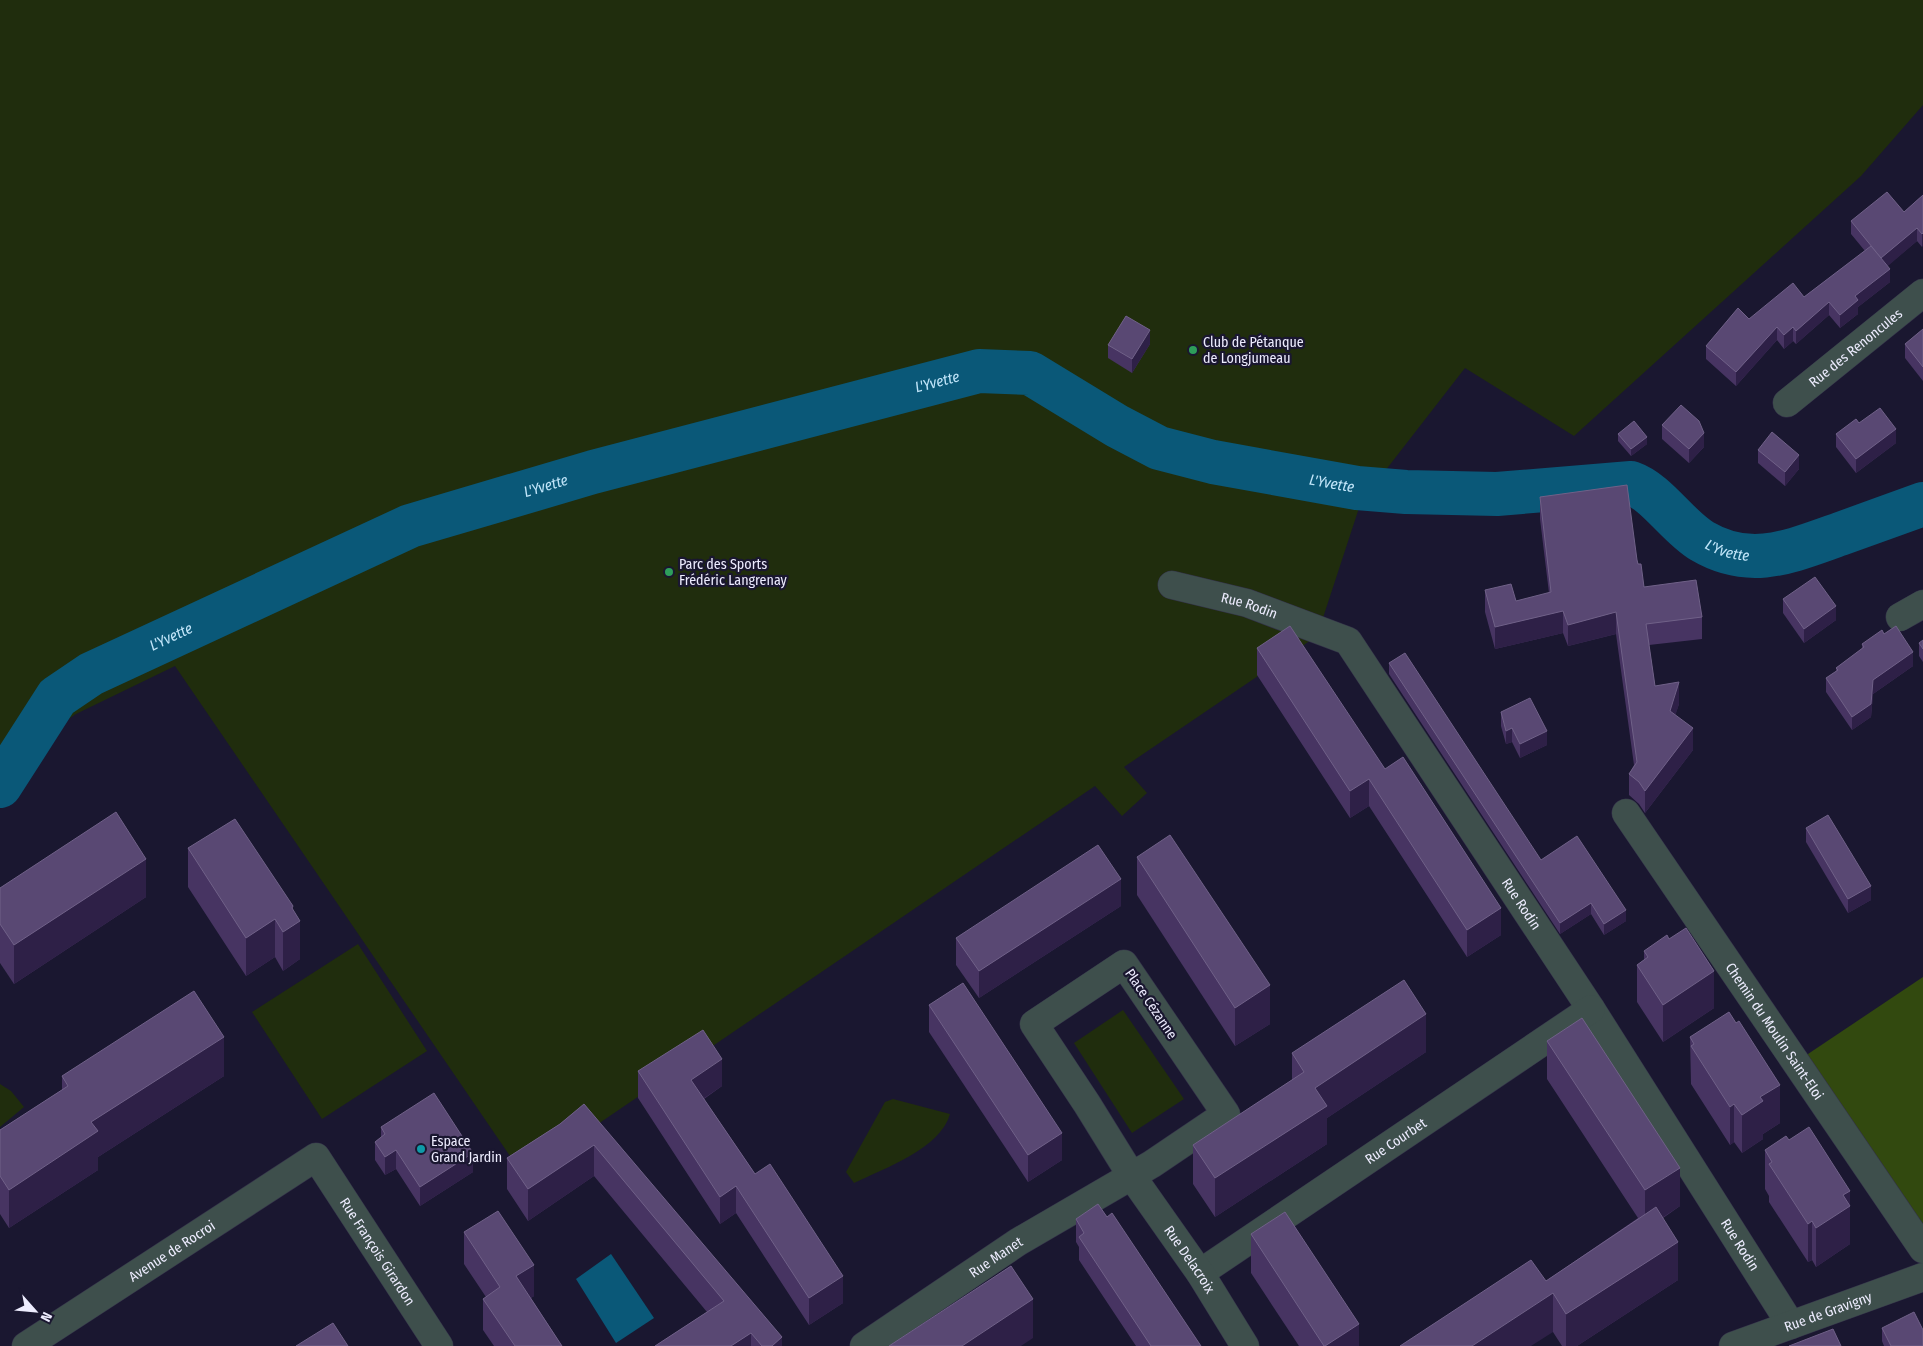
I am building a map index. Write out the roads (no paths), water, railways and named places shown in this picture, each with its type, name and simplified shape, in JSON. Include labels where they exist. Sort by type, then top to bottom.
[{"type":"street","name":"Rue des Renoncules","points":[[1787,403],[1923,292]]},
{"type":"street","name":"Rue Rodin","points":[[1172,585],[1247,603],[1348,641],[1591,1009],[1791,1325]]},
{"type":"street","name":"Chemin du Moulin Saint-Eloi","points":[[1626,813],[1923,1249]]},
{"type":"street","name":"Place Cézanne","points":[[1124,964],[1226,1114],[1152,1164],[1131,1175],[1034,1024],[1124,964]]},
{"type":"street","name":"Rue Courbet","points":[[1200,1273],[1591,1009]]},
{"type":"street","name":"Avenue de Rocroi","points":[[26,1346],[316,1157]]},
{"type":"street","name":"Rue François Girardon","points":[[316,1157],[439,1346]]},
{"type":"street","name":"Rue Delacroix","points":[[1131,1175],[1200,1273],[1245,1346]]},
{"type":"street","name":"Rue Manet","points":[[864,1346],[1018,1242],[1131,1175]]},
{"type":"street","name":"Rue de Gravigny","points":[[1733,1346],[1923,1276]]},
{"type":"water","points":[[611,1254],[654,1318],[616,1343],[576,1279]]},
{"type":"waterway","name":"L'Yvette","points":[[0,786],[57,697],[91,674],[410,526],[593,472],[979,371],[1030,373],[1117,426],[1159,448],[1213,462],[1357,488],[1406,492],[1497,494],[1631,483],[1650,494],[1693,535],[1720,550],[1737,555],[1771,555],[1788,551],[1923,504]]},
{"type":"place","name":"Club de Pétanque de Longjumeau","points":[[1193,350]]},
{"type":"place","name":"Parc des Sports Frédéric Langrenay","points":[[669,572]]},
{"type":"place","name":"Espace Grand Jardin","points":[[421,1149]]}]
